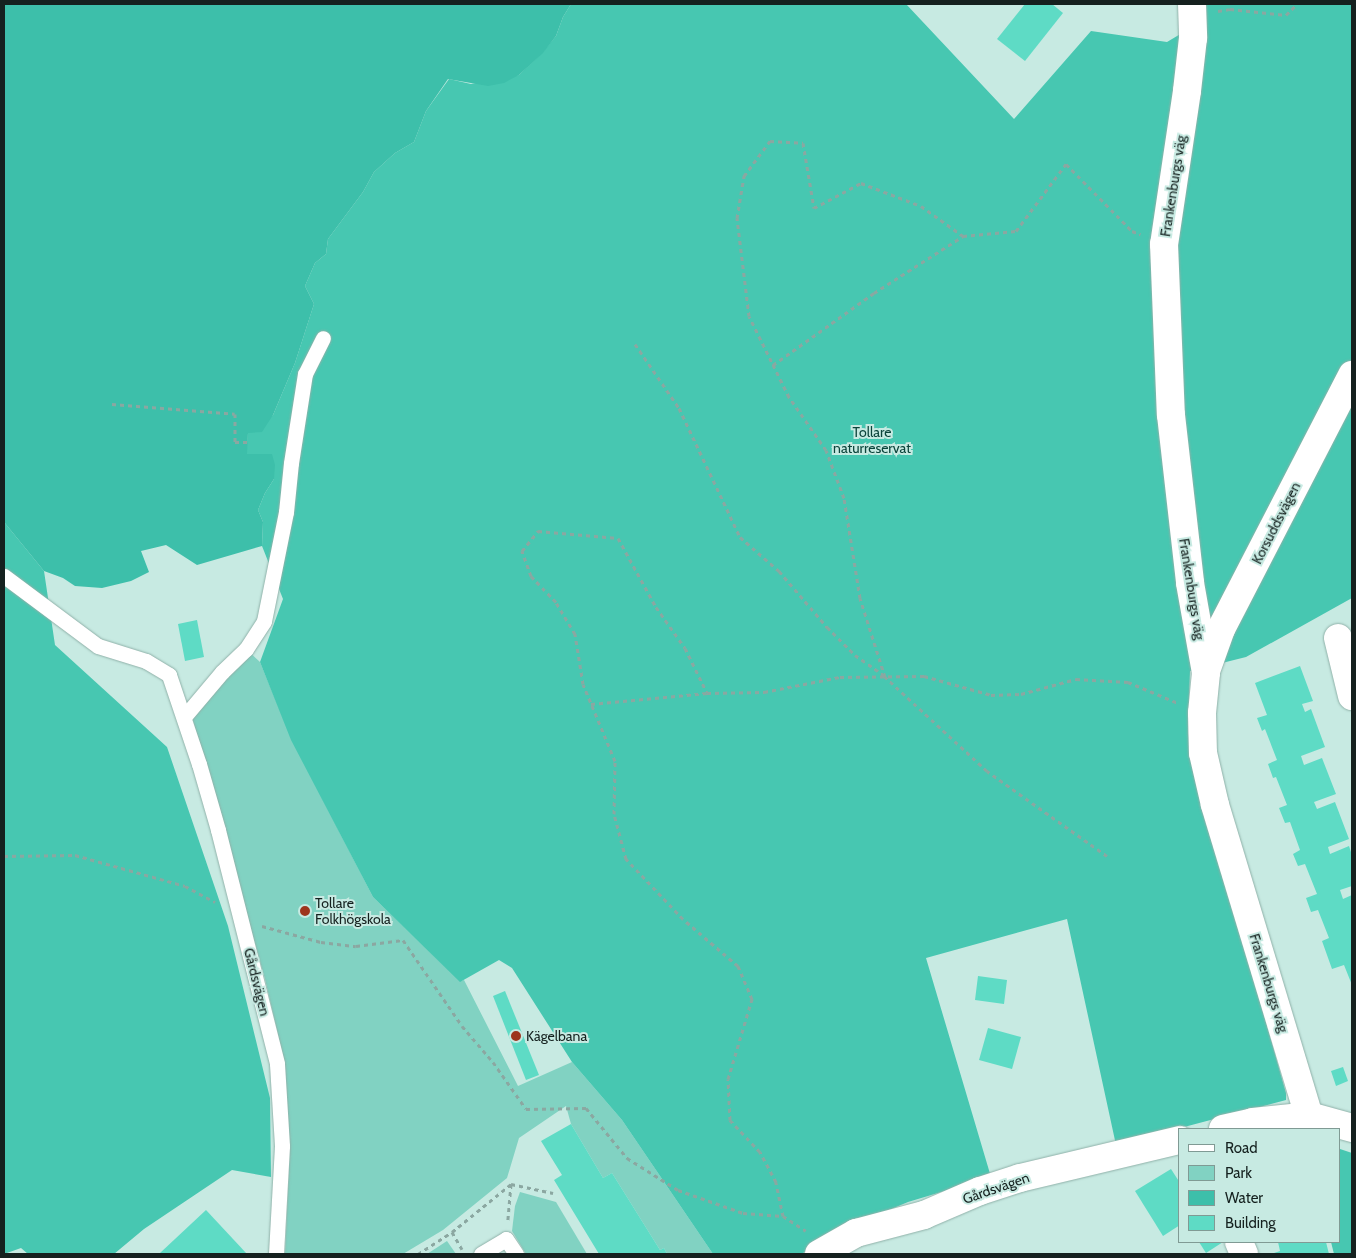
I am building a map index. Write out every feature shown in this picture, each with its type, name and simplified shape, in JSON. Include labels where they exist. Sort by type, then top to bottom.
[{"type":"street","name":"Frankenburgs väg","points":[[1192,9],[1193,38],[1188,91],[1164,244],[1171,415],[1190,583],[1206,673],[1202,713],[1203,753],[1215,805],[1309,1116]]},
{"type":"street","name":"Korsuddsvägen","points":[[1206,673],[1221,629],[1352,375]]},
{"type":"street","points":[[1338,638],[1352,696]]},
{"type":"street","points":[[1228,1128],[1253,1122],[1309,1116],[1352,1128]]},
{"type":"street","name":"Gårdsvägen","points":[[825,1250],[856,1234],[924,1215],[980,1191],[1020,1178],[1178,1140]]},
{"type":"lane","points":[[184,717],[222,672],[246,649],[264,621],[286,512],[305,374],[323,338]]},
{"type":"lane","name":"Gårdsvägen","points":[[4,576],[98,646],[146,660],[169,675],[202,773],[241,916],[278,1064],[282,1146],[276,1254]]},
{"type":"lane","points":[[481,1254],[506,1239],[516,1254]]},
{"type":"path","points":[[1192,9],[1230,9],[1286,15],[1296,4]]},
{"type":"path","points":[[886,677],[860,598],[844,498],[826,450],[789,397],[749,316],[737,218],[744,176],[770,141],[803,143],[814,208],[861,183],[921,206],[963,236]]},
{"type":"path","points":[[773,365],[874,293],[963,236],[1016,231],[1066,164],[1132,231],[1164,244]]},
{"type":"path","points":[[635,344],[679,408],[740,537],[779,571],[827,627],[855,655],[886,677],[987,772],[1107,856]]},
{"type":"path","points":[[112,404],[235,414],[235,442],[247,442]]},
{"type":"path","points":[[708,693],[685,648],[656,607],[618,538],[538,531],[522,551],[531,576],[556,602],[575,634],[583,684],[615,761],[614,814],[626,859],[684,919],[738,966],[752,999],[728,1079],[730,1120],[760,1152],[764,1159],[776,1182],[783,1216]]},
{"type":"path","points":[[591,704],[708,693],[764,692],[840,677],[924,676],[991,695],[1021,694],[1076,679],[1128,682],[1202,713]]},
{"type":"path","points":[[4,856],[75,855],[185,886],[252,923],[321,942],[356,946],[403,940],[462,1026],[493,1062],[526,1109],[586,1108],[627,1158],[678,1190],[743,1213],[783,1216],[825,1250]]},
{"type":"path","points":[[511,1184],[553,1193]]},
{"type":"path","points":[[418,1254],[452,1232],[511,1184]]},
{"type":"path","points":[[506,1239],[511,1184]]},
{"type":"path","points":[[452,1232],[466,1254]]},
{"type":"green space","name":"Tollare naturreservat","points":[[571,4],[906,4],[1014,119],[1091,31],[1167,42],[1204,20],[1202,4],[1352,4],[1352,598],[1246,657],[1190,671],[1188,733],[1197,778],[1286,1093],[1286,1100],[1116,1145],[1067,919],[926,958],[991,1177],[908,1202],[820,1239],[802,1254],[713,1254],[622,1120],[572,1062],[512,968],[499,960],[460,982],[373,897],[291,740],[260,662],[283,599],[262,546],[263,522],[258,510],[265,493],[274,479],[246,454],[248,433],[273,415],[295,363],[314,304],[305,286],[315,263],[326,254],[328,239],[363,192],[374,172],[395,153],[414,142],[426,111],[449,79],[471,84],[519,75],[542,53],[556,36],[563,17]]},
{"type":"green space","points":[[4,522],[44,571],[55,645],[167,747],[228,926],[270,1098],[271,1177],[232,1170],[144,1229],[114,1254],[28,1254],[21,1248],[4,1254]]},
{"type":"green space","points":[[249,652],[260,662],[292,740],[373,897],[460,981],[464,980],[518,1086],[572,1062],[622,1120],[713,1254],[667,1254],[664,1248],[660,1250],[612,1173],[603,1178],[571,1124],[566,1106],[519,1138],[507,1178],[443,1230],[403,1254],[285,1254],[290,1147],[284,1060],[265,979],[192,717]]},
{"type":"green space","points":[[1341,1149],[1352,1153],[1352,1254],[1334,1254],[1331,1243],[1341,1243]]},
{"type":"green space","points":[[520,1192],[556,1202],[587,1254],[526,1254],[512,1231],[515,1206]]},
{"type":"green space","points":[[447,1241],[456,1254],[427,1254]]},
{"type":"water","points":[[4,4],[571,4],[563,17],[556,36],[543,53],[519,75],[504,83],[488,86],[448,79],[426,111],[414,142],[395,153],[374,172],[363,192],[328,239],[326,254],[315,263],[305,286],[314,304],[295,363],[273,415],[262,432],[248,433],[247,454],[272,454],[275,465],[274,479],[265,493],[258,510],[263,522],[262,546],[197,565],[166,545],[141,551],[149,572],[131,581],[102,588],[75,586],[63,578],[44,571],[4,522]]},
{"type":"building","points":[[1025,4],[1052,4],[1063,13],[1025,61],[997,39]]},
{"type":"building","points":[[197,620],[204,657],[185,661],[178,624]]},
{"type":"building","points":[[1300,666],[1313,701],[1302,704],[1305,712],[1311,709],[1325,747],[1301,756],[1304,765],[1322,758],[1336,794],[1314,802],[1317,809],[1335,802],[1349,839],[1328,847],[1330,854],[1349,846],[1352,855],[1352,886],[1340,890],[1343,899],[1352,895],[1352,985],[1344,965],[1332,969],[1322,941],[1329,938],[1318,910],[1311,912],[1306,898],[1317,894],[1305,864],[1298,866],[1293,854],[1300,850],[1290,822],[1285,823],[1279,808],[1287,805],[1276,777],[1273,778],[1268,764],[1277,760],[1265,729],[1262,731],[1257,718],[1267,715],[1255,683]]},
{"type":"building","points":[[978,976],[1007,980],[1004,1004],[975,1000]]},
{"type":"building","name":"Kägelbana","points":[[505,991],[539,1075],[526,1080],[493,996]]},
{"type":"building","points":[[988,1028],[1021,1037],[1012,1069],[979,1060]]},
{"type":"building","points":[[1343,1067],[1348,1081],[1336,1086],[1331,1071]]},
{"type":"building","points":[[571,1124],[603,1178],[612,1173],[660,1250],[664,1248],[667,1254],[599,1254],[554,1180],[562,1175],[541,1141]]},
{"type":"building","points":[[1171,1169],[1178,1180],[1178,1226],[1163,1236],[1135,1191]]},
{"type":"building","points":[[206,1210],[247,1254],[160,1253]]},
{"type":"building","points":[[1200,1243],[1221,1243],[1206,1253]]},
{"type":"building","points":[[1278,1243],[1326,1243],[1329,1254],[1271,1254],[1280,1251]]},
{"type":"place","name":"Tollare Folkhögskola","points":[[305,911]]},
{"type":"place","name":"Kägelbana","points":[[516,1036]]}]
